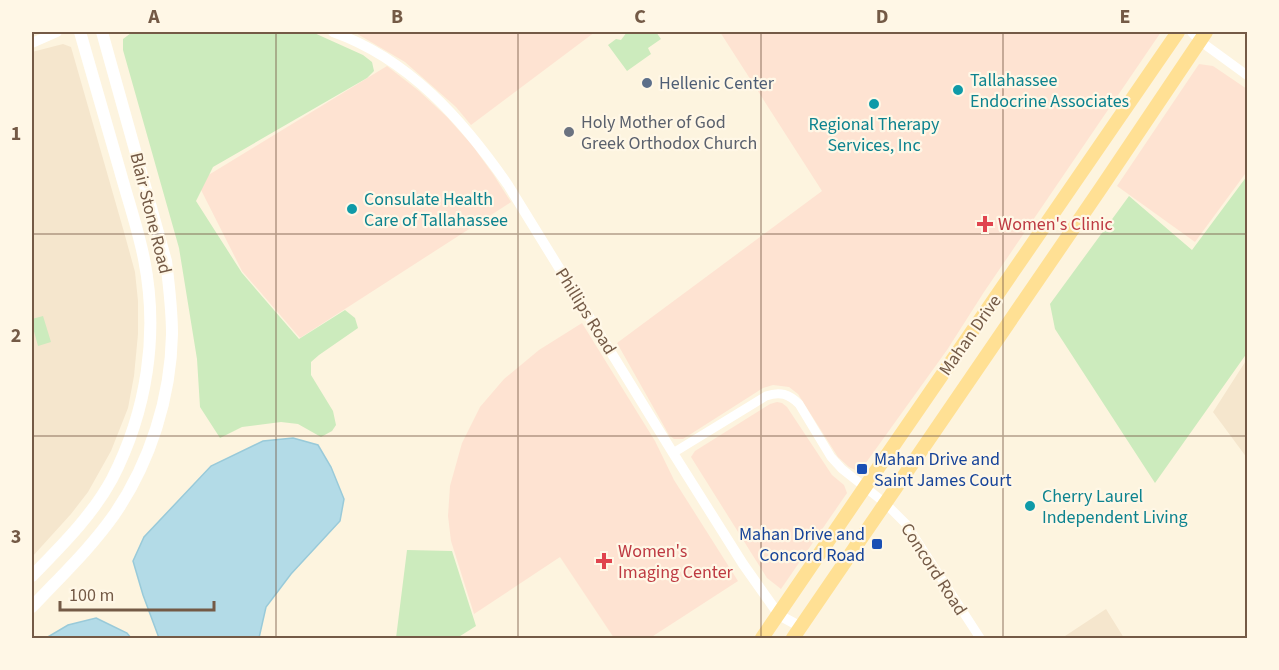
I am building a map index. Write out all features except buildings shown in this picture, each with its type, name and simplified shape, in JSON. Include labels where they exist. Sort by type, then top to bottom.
[{"type":"main road","name":"Blair Stone Road","points":[[32,576],[66,541],[111,480],[127,447],[139,411],[147,375],[151,337],[150,300],[144,259],[80,32]]},
{"type":"main road","name":"Blair Stone Road","points":[[32,607],[85,551],[113,516],[131,488],[148,450],[160,414],[168,373],[172,335],[171,298],[166,261],[102,32]]},
{"type":"main road","name":"Mahan Drive","points":[[762,639],[1178,32]]},
{"type":"main road","name":"Mahan Drive","points":[[797,633],[1101,188],[1199,35]]},
{"type":"main road","points":[[1082,171],[1101,188]]},
{"type":"main road","points":[[978,322],[999,336]]},
{"type":"street","points":[[32,43],[57,32]]},
{"type":"street","name":"Phillips Road","points":[[333,32],[387,59],[415,80],[438,99],[489,157],[743,564],[779,615],[797,633]]},
{"type":"street","points":[[1199,35],[1248,76]]},
{"type":"street","name":"Concord Road","points":[[673,453],[766,396],[779,393],[793,398],[842,470],[885,503],[906,524],[980,639]]},
{"type":"shaded area","points":[[354,32],[595,32],[471,125],[456,107],[405,62]]},
{"type":"shaded area","points":[[720,32],[1161,32],[947,350],[860,471],[849,467],[838,457],[798,394],[789,387],[773,385],[763,388],[683,439],[674,439],[669,435],[617,343],[822,191]]},
{"type":"shaded area","points":[[63,44],[71,47],[135,272],[138,334],[128,408],[111,451],[88,492],[32,557],[32,52]]},
{"type":"shaded area","points":[[1199,64],[1213,66],[1247,89],[1248,170],[1195,242],[1117,186]]},
{"type":"shaded area","points":[[387,66],[447,117],[472,145],[511,202],[300,338],[242,271],[197,182]]},
{"type":"shaded area","points":[[582,323],[655,441],[674,480],[738,581],[650,638],[614,638],[560,557],[474,614],[451,541],[448,516],[450,486],[462,443],[480,407],[504,379],[539,350]]},
{"type":"shaded area","points":[[1248,359],[1247,458],[1213,412]]},
{"type":"shaded area","points":[[777,402],[787,407],[832,475],[844,485],[847,493],[781,589],[767,578],[691,457],[695,451],[770,404]]},
{"type":"shaded area","points":[[1106,609],[1124,638],[1062,638]]},
{"type":"green space","points":[[135,32],[312,32],[363,55],[372,62],[374,71],[367,78],[213,167],[196,201],[242,273],[299,339],[345,310],[355,318],[358,328],[311,362],[311,375],[333,411],[336,425],[332,431],[321,437],[298,424],[281,422],[242,427],[220,438],[200,407],[197,359],[179,248],[123,50],[123,39]]},
{"type":"green space","points":[[627,32],[656,32],[661,39],[648,48],[651,54],[627,71],[608,45],[616,39],[621,40]]},
{"type":"green space","points":[[1247,176],[1247,353],[1155,483],[1055,329],[1050,304],[1129,196],[1192,250]]},
{"type":"green space","points":[[43,316],[51,342],[38,346],[32,319]]},
{"type":"green space","points":[[407,550],[452,551],[476,626],[457,638],[396,638]]},
{"type":"water","points":[[293,438],[318,445],[331,467],[344,499],[340,521],[291,574],[266,607],[259,638],[159,638],[133,561],[144,537],[211,466],[263,441]]},
{"type":"water","points":[[96,618],[127,633],[131,638],[46,638],[68,625]]},
{"type":"place","name":"Hellenic Center","points":[[647,83]]},
{"type":"place","name":"Tallahassee Endocrine Associates","points":[[958,90]]},
{"type":"place","name":"Regional Therapy Services, Inc","points":[[874,104]]},
{"type":"place","name":"Holy Mother of God Greek Orthodox Church","points":[[569,132]]},
{"type":"place","name":"Consulate Health Care of Tallahassee","points":[[352,209]]},
{"type":"place","name":"Women's Clinic","points":[[985,224]]},
{"type":"place","name":"Mahan Drive and Saint James Court","points":[[862,469]]},
{"type":"place","name":"Cherry Laurel Independent Living","points":[[1030,506]]},
{"type":"place","name":"Mahan Drive and Concord Road","points":[[877,544]]},
{"type":"place","name":"Women's Imaging Center","points":[[604,561]]}]
